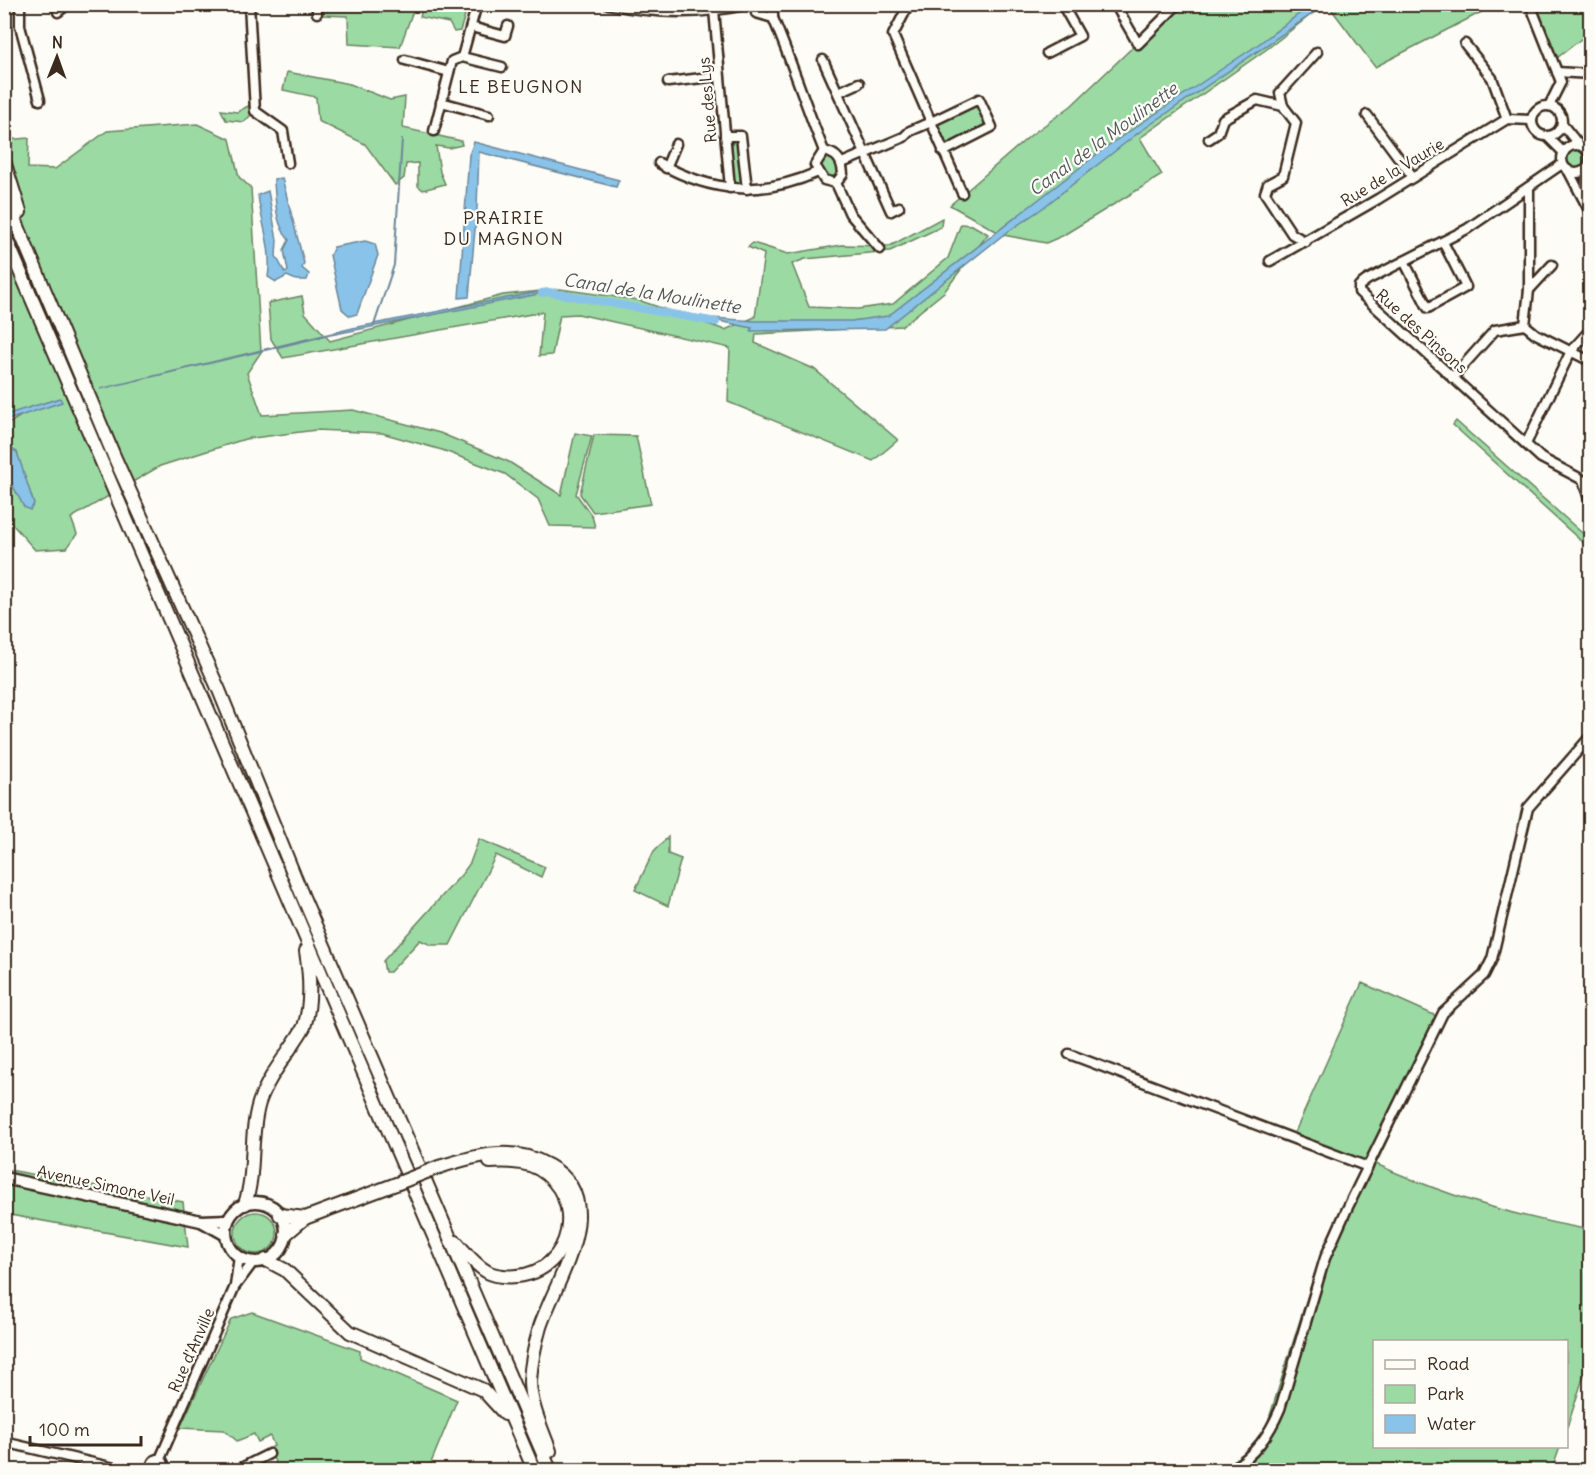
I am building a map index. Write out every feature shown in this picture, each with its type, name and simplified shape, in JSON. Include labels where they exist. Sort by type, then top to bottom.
[{"type":"highway","points":[[4,161],[33,259]]},
{"type":"highway","points":[[4,193],[114,456],[219,690],[303,897],[550,1470]]},
{"type":"highway","points":[[4,234],[534,1470]]},
{"type":"highway","points":[[245,1204],[251,1178],[254,1130],[260,1101],[300,1035],[308,1017],[309,979],[303,932]]},
{"type":"highway","points":[[286,1234],[305,1218],[468,1157],[495,1153],[524,1154],[555,1169],[568,1183],[576,1199],[579,1220],[576,1237],[540,1326],[530,1382],[536,1413],[556,1470]]},
{"type":"highway","points":[[444,1166],[498,1161],[537,1168],[560,1189],[568,1205],[569,1222],[567,1238],[556,1257],[542,1269],[527,1275],[511,1277],[487,1272],[448,1234]]},
{"type":"highway","points":[[280,1215],[305,1218]]},
{"type":"highway","points":[[260,1261],[285,1270],[340,1324],[362,1339],[483,1390],[516,1430]]},
{"type":"main road","name":"Avenue Simone Veil","points":[[4,1178],[201,1221],[228,1220]]},
{"type":"main road","points":[[245,1204],[266,1204],[280,1215],[286,1234],[281,1249],[260,1261],[239,1256],[233,1251],[226,1235],[228,1220],[234,1212],[245,1204]]},
{"type":"main road","name":"Avenue Simone Veil","points":[[201,1221],[226,1235]]},
{"type":"street","points":[[20,4],[20,26],[40,100]]},
{"type":"street","points":[[58,12],[68,4]]},
{"type":"street","points":[[249,4],[255,111],[283,130],[288,163]]},
{"type":"street","points":[[462,57],[477,4]]},
{"type":"street","points":[[608,4],[665,12],[714,10],[749,4]]},
{"type":"street","points":[[773,4],[772,18],[795,68],[802,97],[824,151]]},
{"type":"street","points":[[904,4],[906,10],[893,35],[962,193]]},
{"type":"street","points":[[1047,53],[1080,36],[1062,4]]},
{"type":"street","points":[[1115,4],[1138,44],[1178,4]]},
{"type":"street","points":[[1530,4],[1561,82],[1549,106],[1536,111],[1532,120],[1538,134],[1548,137],[1563,152],[1565,167],[1588,208]]},
{"type":"street","name":"Rue des Lys","points":[[714,10],[730,188]]},
{"type":"street","points":[[756,13],[772,18]]},
{"type":"street","points":[[471,27],[505,36],[508,26]]},
{"type":"street","points":[[1465,44],[1491,78],[1507,120],[1521,118],[1532,120]]},
{"type":"street","points":[[1306,242],[1292,234],[1265,193],[1268,184],[1283,176],[1296,123],[1283,106],[1280,93],[1285,84],[1317,52]]},
{"type":"street","points":[[434,131],[452,61],[462,57],[502,67]]},
{"type":"street","points":[[405,60],[448,72]]},
{"type":"street","points":[[823,60],[891,210],[899,207]]},
{"type":"street","points":[[1557,72],[1590,74]]},
{"type":"street","points":[[668,82],[719,76]]},
{"type":"street","points":[[839,92],[860,83]]},
{"type":"street","points":[[842,163],[904,137],[910,131],[979,99],[992,127],[944,152]]},
{"type":"street","points":[[1209,139],[1218,133],[1223,119],[1257,100],[1283,106]]},
{"type":"street","points":[[441,102],[489,115]]},
{"type":"street","points":[[1549,106],[1558,111],[1562,124],[1578,144],[1590,152],[1587,168],[1588,208]]},
{"type":"street","points":[[1367,115],[1413,177]]},
{"type":"street","name":"Rue de la Vaurie","points":[[1270,261],[1306,242],[1507,120]]},
{"type":"street","points":[[1548,137],[1557,133],[1562,124]]},
{"type":"street","points":[[725,136],[741,136],[747,189]]},
{"type":"street","points":[[676,144],[662,166],[710,186],[747,189],[788,184],[818,172]]},
{"type":"street","points":[[1563,152],[1569,146],[1578,144]]},
{"type":"street","points":[[824,151],[832,153],[842,163],[843,174],[836,183]]},
{"type":"street","points":[[824,151],[816,160],[818,172],[824,180],[836,183]]},
{"type":"street","points":[[1565,167],[1578,173],[1587,168]]},
{"type":"street","name":"Rue des Pinsons","points":[[1565,167],[1529,187],[1467,229],[1367,280],[1359,286],[1359,292],[1541,458],[1588,484],[1590,502]]},
{"type":"street","points":[[836,183],[850,214],[880,249]]},
{"type":"street","points":[[1525,325],[1532,280],[1529,187]]},
{"type":"street","points":[[1404,261],[1428,308],[1466,287],[1443,242]]},
{"type":"street","points":[[1532,280],[1552,265]]},
{"type":"street","points":[[1452,378],[1495,330],[1525,325],[1536,334],[1590,361]]},
{"type":"street","points":[[1526,444],[1571,351],[1590,330]]},
{"type":"street","points":[[1230,1470],[1260,1446],[1272,1428],[1280,1409],[1325,1258],[1443,1013],[1484,975],[1492,960],[1528,808],[1590,737]]},
{"type":"street","points":[[1069,1054],[1368,1167]]},
{"type":"street","name":"Rue d'Anville","points":[[155,1468],[235,1286],[239,1256]]},
{"type":"street","name":"Rue d'Anville","points":[[235,1286],[260,1261]]},
{"type":"street","points":[[4,1442],[123,1470]]},
{"type":"street","points":[[237,1470],[269,1454]]},
{"type":"green space","points":[[322,4],[415,5],[400,47],[349,44],[348,16],[322,15]]},
{"type":"green space","points":[[1276,4],[1495,5],[1375,67],[1329,6],[1322,6],[1267,49],[1140,138],[1162,175],[1062,236],[1046,243],[1003,235],[950,205],[1031,135],[1071,106],[1177,5],[1261,5],[1266,11]]},
{"type":"green space","points":[[423,5],[468,5],[460,31],[454,32],[449,23],[420,17]]},
{"type":"green space","points":[[1530,5],[1590,5],[1590,32],[1553,61]]},
{"type":"green space","points":[[287,72],[350,84],[390,100],[405,97],[403,128],[461,141],[462,145],[449,148],[436,146],[440,172],[445,184],[423,190],[418,186],[418,163],[406,164],[404,178],[395,185],[365,144],[318,121],[316,97],[283,90]]},
{"type":"green space","points":[[979,99],[992,127],[943,152],[931,122]]},
{"type":"green space","points":[[254,103],[255,111],[244,122],[226,120],[221,110],[237,112]]},
{"type":"green space","points":[[197,124],[230,139],[239,177],[251,188],[261,352],[247,373],[262,415],[353,410],[440,433],[509,462],[561,495],[575,433],[592,436],[576,494],[592,516],[595,527],[550,526],[538,499],[505,474],[442,450],[382,433],[316,430],[245,439],[160,466],[71,518],[77,534],[67,548],[35,550],[5,516],[5,426],[22,415],[5,420],[5,140],[29,138],[28,168],[55,169],[107,131]]},
{"type":"green space","points":[[725,136],[741,136],[747,189],[730,188]]},
{"type":"green space","points":[[1577,147],[1585,150],[1588,158],[1585,166],[1577,169],[1569,166],[1566,158],[1569,150]]},
{"type":"green space","points":[[832,153],[843,174],[829,183],[816,160]]},
{"type":"green space","points":[[942,218],[941,227],[890,251],[805,259],[792,264],[809,307],[858,309],[893,304],[948,258],[961,224],[972,225],[988,234],[944,292],[902,326],[756,334],[755,343],[814,369],[898,440],[873,461],[728,402],[730,348],[578,314],[560,315],[552,355],[539,356],[543,312],[283,358],[271,339],[268,303],[302,296],[305,313],[330,341],[503,295],[560,289],[638,300],[725,330],[755,317],[764,254],[748,247],[753,243],[788,254],[842,245],[890,246]]},
{"type":"green space","points":[[1456,421],[1590,540],[1590,549],[1453,425]]},
{"type":"green space","points":[[594,435],[636,436],[651,504],[593,512],[580,494]]},
{"type":"green space","points":[[668,837],[668,854],[681,859],[668,906],[635,890],[654,851]]},
{"type":"green space","points":[[479,839],[545,867],[541,877],[496,855],[450,945],[431,945],[420,940],[390,972],[385,972],[383,961],[462,874],[470,863]]},
{"type":"green space","points":[[1362,983],[1434,1015],[1445,1017],[1376,1164],[1428,1186],[1481,1204],[1535,1219],[1590,1230],[1590,1356],[1568,1425],[1568,1340],[1373,1340],[1373,1448],[1560,1448],[1552,1470],[1218,1470],[1245,1453],[1266,1428],[1319,1260],[1361,1175],[1359,1166],[1291,1141]]},
{"type":"green space","points":[[4,1169],[183,1202],[188,1247],[5,1214]]},
{"type":"green space","points":[[256,1212],[271,1218],[277,1233],[271,1248],[256,1254],[241,1248],[235,1233],[241,1218]]},
{"type":"green space","points":[[252,1312],[360,1351],[360,1358],[457,1400],[428,1470],[285,1470],[278,1468],[269,1449],[274,1446],[270,1436],[258,1442],[254,1434],[237,1441],[224,1430],[180,1428],[231,1319]]},
{"type":"water","points":[[1311,5],[1325,5],[1138,133],[1040,210],[1003,235],[885,329],[750,331],[752,328],[724,322],[549,292],[330,335],[100,389],[353,328],[548,290],[711,318],[756,321],[851,321],[888,316],[1109,145],[1256,46]]},
{"type":"water","points":[[474,142],[619,180],[616,187],[479,152],[469,297],[459,298],[469,155]]},
{"type":"water","points":[[282,178],[304,263],[302,268],[309,274],[307,280],[296,280],[287,276],[276,282],[268,277],[268,246],[258,195],[268,191],[277,240],[276,256],[285,273],[288,271],[284,250],[289,240],[279,220],[274,182],[274,179]]},
{"type":"water","points":[[365,241],[375,244],[378,255],[357,314],[350,316],[342,309],[330,255],[334,247]]},
{"type":"water","points":[[60,398],[62,402],[5,421],[5,415]]},
{"type":"water","points":[[5,437],[10,448],[17,452],[34,504],[30,510],[24,507],[5,471]]},
{"type":"waterway","points":[[374,325],[394,265],[402,139]]},
{"type":"waterway","name":"Canal de la Moulinette","points":[[542,293],[549,292],[716,322]]},
{"type":"district","name":"LE BEUGNON","points":[[521,86]]},
{"type":"district","name":"PRAIRIE DU MAGNON","points":[[504,227]]}]
